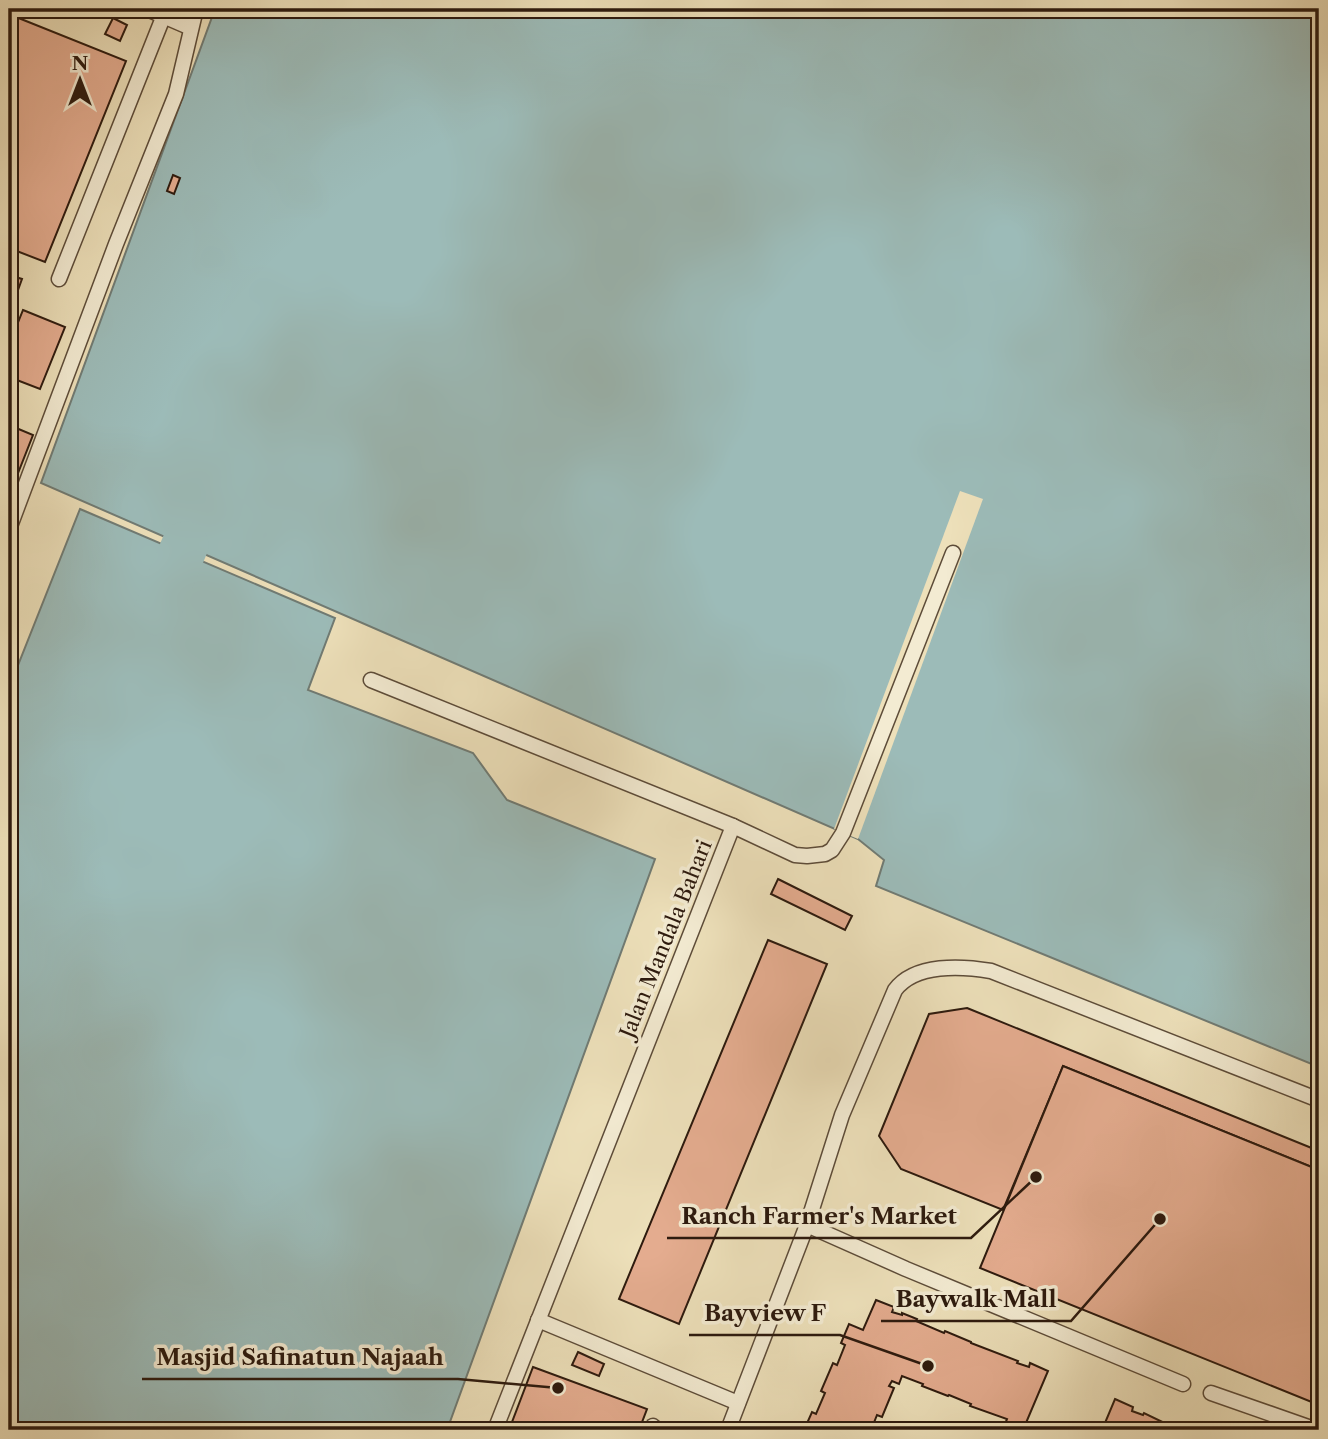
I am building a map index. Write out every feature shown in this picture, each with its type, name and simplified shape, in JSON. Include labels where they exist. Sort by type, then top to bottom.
[{"type":"lane","points":[[147,9],[191,28]]},
{"type":"lane","points":[[9,529],[116,244],[176,94],[196,9]]},
{"type":"lane","points":[[59,279],[164,15]]},
{"type":"lane","points":[[733,826],[795,855],[816,856],[832,850],[843,832],[953,553]]},
{"type":"lane","name":"Jalan Mandala Bahari","points":[[371,680],[733,826],[495,1430]]},
{"type":"lane","points":[[728,1430],[807,1224],[842,1115],[895,990],[909,978],[930,970],[963,967],[991,971],[1319,1100]]},
{"type":"lane","points":[[807,1224],[906,1269],[1183,1384]]},
{"type":"lane","points":[[538,1320],[738,1403]]},
{"type":"lane","points":[[1211,1393],[1317,1430]]},
{"type":"water","points":[[215,9],[1319,9],[1319,1067],[876,886],[884,860],[858,839],[41,483]]},
{"type":"water","points":[[80,509],[335,618],[308,690],[473,753],[507,800],[655,859],[447,1430],[9,1430],[9,688]]},
{"type":"pier","points":[[960,491],[983,499],[858,839],[834,829]]},
{"type":"building","points":[[11,15],[126,61],[45,262],[9,248]]},
{"type":"building","points":[[113,18],[127,25],[120,41],[105,34]]},
{"type":"building","points":[[173,175],[180,178],[174,194],[167,191]]},
{"type":"building","points":[[9,275],[22,279],[9,315]]},
{"type":"building","points":[[23,310],[65,327],[40,389],[9,377],[9,345]]},
{"type":"building","points":[[9,425],[33,435],[9,496]]},
{"type":"building","points":[[778,879],[852,916],[845,930],[771,894]]},
{"type":"building","points":[[768,940],[827,964],[679,1324],[619,1299]]},
{"type":"building","points":[[967,1008],[1319,1151],[1319,1170],[1063,1066],[1003,1210],[901,1169],[879,1136],[929,1014]]},
{"type":"building","points":[[1063,1066],[1319,1170],[1319,1405],[980,1268]]},
{"type":"building","points":[[876,1300],[894,1307],[892,1312],[917,1319],[916,1321],[944,1333],[945,1331],[1018,1361],[1017,1363],[1029,1367],[1030,1363],[1048,1371],[1023,1430],[1005,1424],[1007,1419],[902,1376],[899,1384],[892,1381],[889,1386],[894,1388],[882,1417],[877,1415],[871,1430],[804,1430],[812,1412],[816,1414],[825,1393],[821,1391],[833,1363],[837,1365],[845,1345],[841,1343],[849,1324],[863,1330]]},
{"type":"building","points":[[578,1352],[604,1364],[599,1376],[572,1365]]},
{"type":"building","points":[[533,1367],[647,1409],[639,1430],[509,1430]]},
{"type":"building","points":[[1115,1399],[1133,1407],[1132,1411],[1143,1415],[1144,1413],[1179,1430],[1102,1430]]},
{"type":"waterway","points":[[157,612],[185,545]]},
{"type":"place","name":"Ranch Farmer's Market","points":[[1036,1177]]},
{"type":"place","name":"Baywalk Mall","points":[[1160,1219]]},
{"type":"place","name":"Bayview F","points":[[928,1366]]},
{"type":"place","name":"Masjid Safinatun Najaah","points":[[558,1388]]}]
